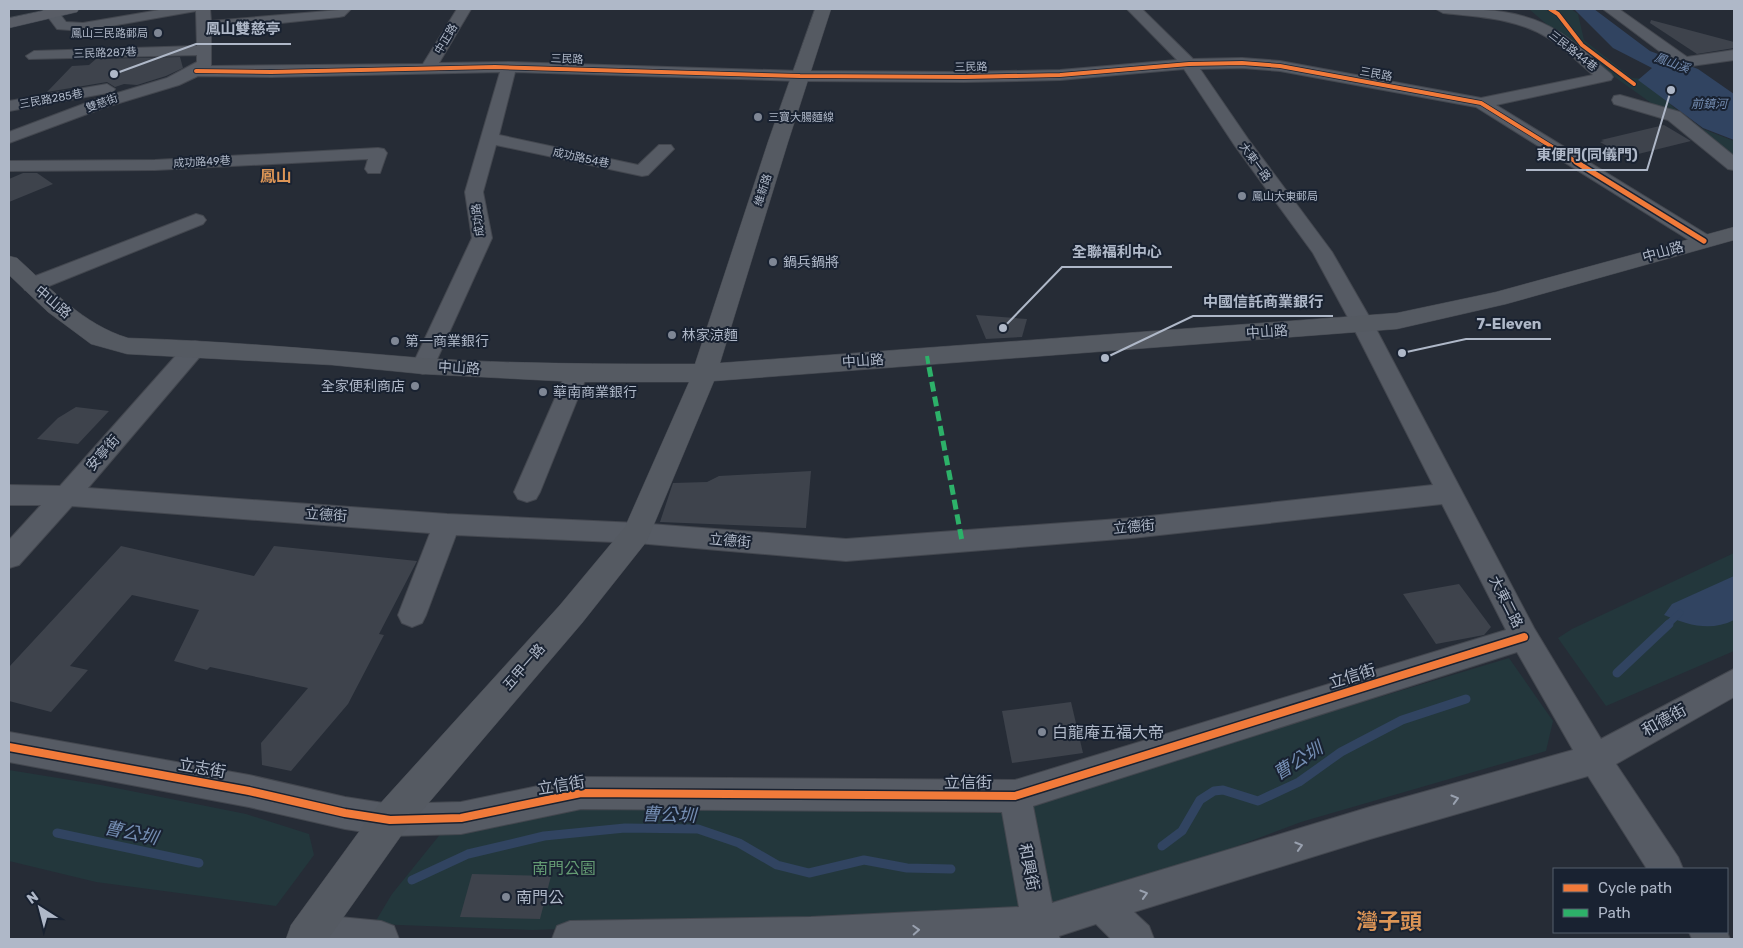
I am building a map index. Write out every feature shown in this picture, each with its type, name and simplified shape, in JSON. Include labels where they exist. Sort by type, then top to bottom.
[{"type":"main road","points":[[9,23],[51,11],[71,9]]},
{"type":"main road","name":"維新路","points":[[705,373],[823,9]]},
{"type":"main road","name":"中山路","points":[[9,263],[56,307],[100,338],[127,346],[332,356],[423,366],[577,373],[705,373],[1363,324],[1432,314],[1498,299],[1734,233]]},
{"type":"main road","name":"五甲一路","points":[[307,936],[390,820],[571,614],[638,533],[705,373]]},
{"type":"street","points":[[51,11],[62,26],[84,27],[190,9]]},
{"type":"street","points":[[196,71],[205,64],[203,9]]},
{"type":"street","name":"中正路","points":[[428,69],[464,9]]},
{"type":"street","name":"大東一路","points":[[1134,9],[1190,64],[1241,142],[1322,252],[1363,324]]},
{"type":"street","name":"三民路44巷","points":[[1443,9],[1502,17],[1536,26],[1545,30],[1606,77],[1480,103]]},
{"type":"street","points":[[1610,9],[1684,62],[1734,55]]},
{"type":"street","points":[[203,26],[342,11]]},
{"type":"street","name":"三民路287巷","points":[[34,56],[205,50]]},
{"type":"street","name":"三民路","points":[[196,71],[271,72],[509,67],[800,76],[964,77],[1060,75],[1190,64],[1242,63],[1280,66],[1480,103],[1704,240]]},
{"type":"street","name":"成功路","points":[[423,366],[482,238],[474,192],[509,67]]},
{"type":"street","name":"雙慈街","points":[[9,138],[111,99],[154,87],[196,71]]},
{"type":"street","name":"三民路285巷","points":[[9,106],[124,86],[154,87]]},
{"type":"street","points":[[1620,100],[1674,116],[1734,165]]},
{"type":"street","name":"成功路54巷","points":[[489,138],[642,171],[664,149]]},
{"type":"street","name":"成功路49巷","points":[[9,166],[156,165],[378,153],[374,169]]},
{"type":"street","points":[[32,286],[196,220]]},
{"type":"street","name":"大東二路","points":[[1363,324],[1524,637],[1595,759],[1665,868]]},
{"type":"street","name":"安寧街","points":[[9,557],[66,496],[195,348]]},
{"type":"street","points":[[527,492],[577,373]]},
{"type":"street","name":"立德街","points":[[9,495],[66,496],[447,524],[638,533],[846,550],[1132,528],[1450,493]]},
{"type":"street","points":[[412,615],[447,524]]},
{"type":"street","name":"立信街","points":[[390,820],[461,818],[581,793],[1015,796],[1524,637]]},
{"type":"street","name":"和德街","points":[[1595,759],[1734,682]]},
{"type":"street","name":"立志街","points":[[9,747],[249,790],[345,813],[390,820]]},
{"type":"street","points":[[570,939],[811,937],[1041,932],[1103,907],[1370,823],[1595,759]]},
{"type":"street","name":"和興街","points":[[1015,796],[1041,932]]},
{"type":"street","points":[[1103,907],[1136,939]]},
{"type":"street","points":[[307,936],[381,939]]},
{"type":"green space","points":[[1529,9],[1571,9],[1578,14],[1584,40],[1632,78],[1648,79],[1673,107],[1703,129],[1734,141],[1734,162],[1574,48]]},
{"type":"green space","points":[[1734,553],[1734,651],[1606,706],[1558,638],[1572,629]]},
{"type":"green space","name":"南門公園","points":[[1509,658],[1553,721],[1546,751],[1301,822],[1077,906],[872,918],[532,930],[374,924],[392,894],[446,827],[558,808],[1005,810]]},
{"type":"green space","points":[[9,770],[101,785],[246,814],[309,834],[314,855],[276,906],[96,882],[9,861]]},
{"type":"water","name":"前鎮河","points":[[1574,9],[1594,9],[1650,51],[1698,69],[1734,94],[1734,140],[1703,128],[1638,80],[1652,68],[1613,48]]},
{"type":"water","points":[[1734,576],[1734,620],[1716,626],[1699,626],[1664,615],[1672,604]]},
{"type":"building","points":[[1651,20],[1734,42],[1734,48],[1697,54],[1650,23]]},
{"type":"building","points":[[180,57],[183,68],[166,76],[137,85],[124,84],[115,87],[107,82],[47,92],[72,66],[89,65],[96,59]]},
{"type":"building","points":[[1664,125],[1691,141],[1626,157],[1600,142],[1604,141],[1601,140]]},
{"type":"building","points":[[23,173],[37,173],[53,184],[9,202],[9,179]]},
{"type":"building","points":[[976,315],[1027,319],[1022,337],[986,339]]},
{"type":"building","points":[[76,407],[109,411],[78,444],[37,439],[58,418]]},
{"type":"building","points":[[811,471],[806,528],[660,522],[673,483],[707,482],[719,476]]},
{"type":"building","points":[[121,546],[254,576],[274,546],[417,561],[379,634],[384,635],[348,704],[291,771],[262,765],[261,743],[308,688],[210,667],[207,670],[174,661],[199,610],[132,595],[70,666],[88,670],[51,712],[9,701],[9,667]]},
{"type":"building","points":[[1459,584],[1491,627],[1484,635],[1436,644],[1403,594]]},
{"type":"building","name":"白龍庵五福大帝","points":[[1071,702],[1083,753],[1012,763],[1002,711]]},
{"type":"building","name":"南門公","points":[[472,874],[551,876],[540,919],[460,917]]},
{"type":"waterway","name":"曹公圳","points":[[1667,625],[1680,613]]},
{"type":"waterway","name":"曹公圳","points":[[1617,673],[1669,624]]},
{"type":"waterway","name":"曹公圳","points":[[1162,846],[1182,831],[1200,800],[1214,791],[1223,790],[1258,801],[1299,782],[1341,752],[1402,720],[1466,699]]},
{"type":"waterway","name":"曹公圳","points":[[412,880],[468,854],[544,836],[625,828],[698,829],[739,843],[777,865],[809,873],[864,860],[907,868],[951,869]]},
{"type":"waterway","name":"曹公圳","points":[[57,833],[199,863]]},
{"type":"marked path","points":[[927,356],[962,541]]},
{"type":"cycle path","points":[[1550,9],[1558,14],[1582,45],[1634,84]]},
{"type":"cycle path","points":[[196,71],[271,72],[495,67],[800,76],[964,77],[1060,75],[1189,64],[1242,63],[1280,66],[1481,103],[1704,241]]},
{"type":"cycle path","points":[[9,747],[249,791],[345,813],[390,820],[461,818],[581,793],[1015,796],[1524,637]]},
{"type":"place","name":"鳳山三民路郵局","points":[[158,33]]},
{"type":"place","name":"鳳山雙慈亭","points":[[114,74]]},
{"type":"place","name":"東便門(同儀門)","points":[[1671,90]]},
{"type":"place","name":"三寶大腸麵線","points":[[758,117]]},
{"type":"place","name":"鳳山大東郵局","points":[[1242,196]]},
{"type":"place","name":"鍋兵鍋將","points":[[773,262]]},
{"type":"place","name":"全聯福利中心","points":[[1003,328]]},
{"type":"place","name":"林家涼麵","points":[[672,335]]},
{"type":"place","name":"第一商業銀行","points":[[395,341]]},
{"type":"place","name":"7-Eleven","points":[[1402,353]]},
{"type":"place","name":"中國信託商業銀行","points":[[1105,358]]},
{"type":"place","name":"全家便利商店","points":[[415,386]]},
{"type":"place","name":"華南商業銀行","points":[[543,392]]},
{"type":"place","name":"白龍庵五福大帝","points":[[1042,732]]},
{"type":"place","name":"南門公","points":[[506,897]]},
{"type":"district","name":"鳳山","points":[[276,176]]},
{"type":"district","name":"灣子頭","points":[[1389,921]]},
{"type":"water label","name":"鳳山溪","points":[[1672,63]]}]
